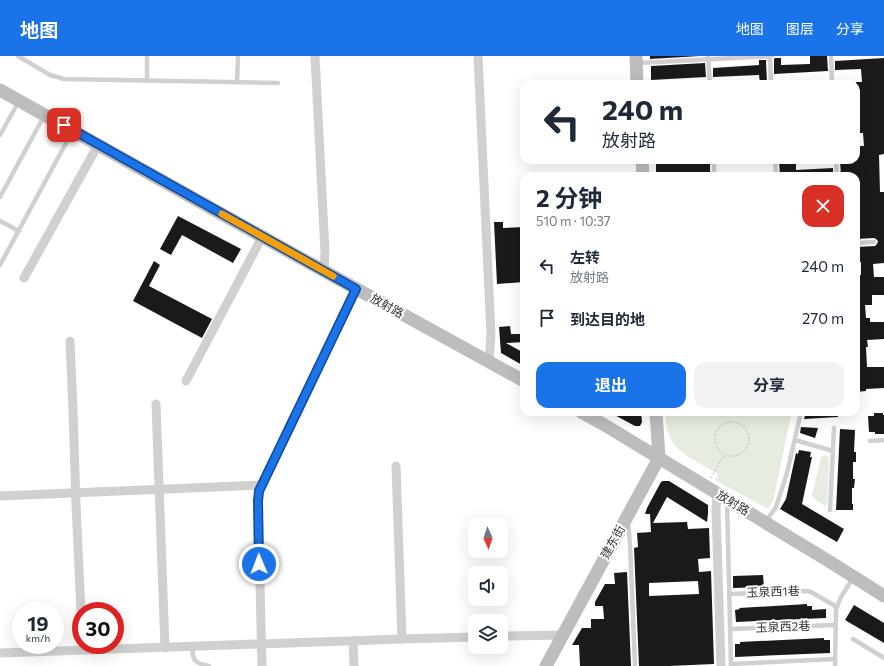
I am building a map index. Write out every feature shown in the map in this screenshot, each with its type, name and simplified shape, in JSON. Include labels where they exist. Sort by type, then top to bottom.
[{"type":"street","points":[[315,56],[324,271]]},
{"type":"street","points":[[478,56],[491,335],[489,362]]},
{"type":"street","points":[[636,60],[638,80]]},
{"type":"street","name":"放射路","points":[[0,90],[262,237],[520,379]]},
{"type":"street","points":[[24,278],[98,145]]},
{"type":"street","points":[[186,381],[262,237]]},
{"type":"street","points":[[262,666],[259,491],[356,289]]},
{"type":"street","points":[[70,341],[80,602]]},
{"type":"street","points":[[156,404],[165,648]]},
{"type":"street","name":"放射路","points":[[588,416],[765,522],[884,596]]},
{"type":"street","points":[[656,416],[659,458]]},
{"type":"street","name":"建东街","points":[[546,666],[659,458]]},
{"type":"street","points":[[396,466],[402,639]]},
{"type":"street","points":[[0,496],[261,485]]},
{"type":"street","points":[[716,493],[721,666]]},
{"type":"street","points":[[508,636],[563,635]]},
{"type":"street","points":[[124,648],[165,648],[468,637]]},
{"type":"street","points":[[353,641],[354,666]]},
{"type":"street","points":[[0,653],[72,649]]},
{"type":"lane","points":[[18,56],[50,75],[56,78],[64,79],[278,83]]},
{"type":"lane","points":[[147,56],[147,81]]},
{"type":"lane","points":[[238,56],[238,82]]},
{"type":"lane","points":[[636,60],[771,56],[771,80]]},
{"type":"lane","points":[[830,56],[832,80]]},
{"type":"lane","points":[[708,58],[710,80]]},
{"type":"lane","points":[[0,135],[19,100]]},
{"type":"lane","points":[[0,197],[45,115]]},
{"type":"lane","points":[[0,265],[73,131]]},
{"type":"lane","points":[[0,221],[19,231]]},
{"type":"lane","points":[[860,243],[874,242]]},
{"type":"lane","points":[[765,522],[776,507],[779,500],[800,416]]},
{"type":"lane","points":[[830,510],[834,428]]},
{"type":"lane","points":[[795,440],[833,451]]},
{"type":"lane","points":[[870,441],[884,440]]},
{"type":"lane","points":[[716,493],[730,594],[731,665],[835,659]]},
{"type":"lane","points":[[627,516],[630,544],[635,666]]},
{"type":"lane","points":[[835,666],[837,607],[841,597],[854,577]]},
{"type":"lane","name":"玉泉西1巷","points":[[730,594],[807,591],[837,607]]},
{"type":"lane","name":"玉泉西2巷","points":[[730,629],[836,625]]},
{"type":"lane","points":[[853,639],[884,658]]},
{"type":"lane","points":[[192,647],[195,662],[209,666]]},
{"type":"path","points":[[731,422],[736,422],[744,427],[749,436],[748,445],[742,452],[734,456],[725,454],[716,443],[718,429],[731,422]]},
{"type":"path","points":[[716,493],[725,454]]},
{"type":"shaded area","points":[[666,416],[791,416],[773,501],[768,509],[715,480],[718,474],[678,449],[673,443],[666,424]]},
{"type":"shaded area","points":[[824,455],[828,456],[829,462],[827,504],[825,506],[814,499],[812,495],[821,458]]},
{"type":"building","points":[[650,56],[700,56],[650,59]]},
{"type":"building","points":[[810,56],[827,56],[828,71],[774,74],[775,58],[781,58],[781,65],[810,64]]},
{"type":"building","points":[[884,58],[884,154],[879,155],[880,192],[884,192],[884,263],[873,264],[874,277],[884,277],[884,295],[872,295],[872,305],[865,305],[866,318],[870,318],[870,322],[884,322],[884,339],[867,340],[868,347],[866,347],[867,367],[884,367],[884,388],[866,389],[866,391],[860,392],[860,247],[875,246],[878,241],[874,238],[860,239],[860,172],[841,172],[840,164],[860,164],[860,146],[864,146],[863,133],[860,133],[860,82],[862,82],[861,69],[835,70],[835,61]]},
{"type":"building","points":[[759,60],[766,60],[767,80],[760,80],[759,75],[713,77],[713,68],[759,65]]},
{"type":"building","points":[[705,63],[706,77],[651,80],[651,66]]},
{"type":"building","points":[[656,164],[710,164],[710,172],[656,172]]},
{"type":"building","points":[[779,164],[796,164],[796,170],[833,168],[833,172],[780,172]]},
{"type":"building","points":[[178,216],[241,249],[233,263],[182,235],[171,255],[160,249]]},
{"type":"building","points":[[494,222],[503,222],[503,228],[520,227],[520,282],[497,284]]},
{"type":"building","points":[[154,261],[160,265],[149,286],[212,319],[202,338],[133,301]]},
{"type":"building","points":[[510,326],[511,334],[520,334],[520,342],[506,343],[520,351],[520,364],[501,353],[499,327]]},
{"type":"building","points":[[874,413],[883,413],[884,415],[884,434],[869,432],[868,416],[874,416]]},
{"type":"building","points":[[616,416],[641,416],[642,422],[640,426],[635,426]]},
{"type":"building","points":[[805,416],[838,416],[838,417],[804,419]]},
{"type":"building","points":[[801,427],[818,428],[815,438],[800,433]]},
{"type":"building","points":[[840,429],[855,430],[854,452],[856,452],[856,462],[853,462],[853,479],[855,479],[854,488],[852,488],[853,510],[836,510]]},
{"type":"building","points":[[799,450],[811,452],[810,457],[812,457],[802,504],[844,529],[837,542],[780,509],[786,499],[796,453],[798,454]]},
{"type":"building","points":[[669,481],[708,505],[707,522],[667,497],[653,523],[687,522],[688,529],[709,528],[710,558],[698,559],[699,572],[711,571],[714,664],[639,666],[634,548],[638,547],[637,533],[651,532],[650,514],[645,514],[661,482]],"holes":[[[698,581],[699,594],[649,596],[649,583]]]},
{"type":"building","points":[[627,572],[631,666],[580,666],[579,645],[572,645],[582,628],[591,628],[591,619],[604,619],[603,606],[595,606],[595,602],[605,584],[615,584],[614,573]]},
{"type":"building","points":[[763,575],[764,587],[733,588],[733,576]]},
{"type":"building","points":[[807,604],[807,606],[812,606],[812,610],[826,609],[826,618],[736,622],[735,610],[740,609],[739,608]]},
{"type":"building","points":[[854,605],[884,623],[884,643],[845,620]]},
{"type":"building","points":[[824,638],[824,640],[830,640],[830,653],[735,657],[735,644],[740,644],[740,642]]},
{"type":"slow traffic","points":[[222,214],[333,276]]},
{"type":"route","points":[[64,125],[356,289],[259,491],[259,564]]}]
